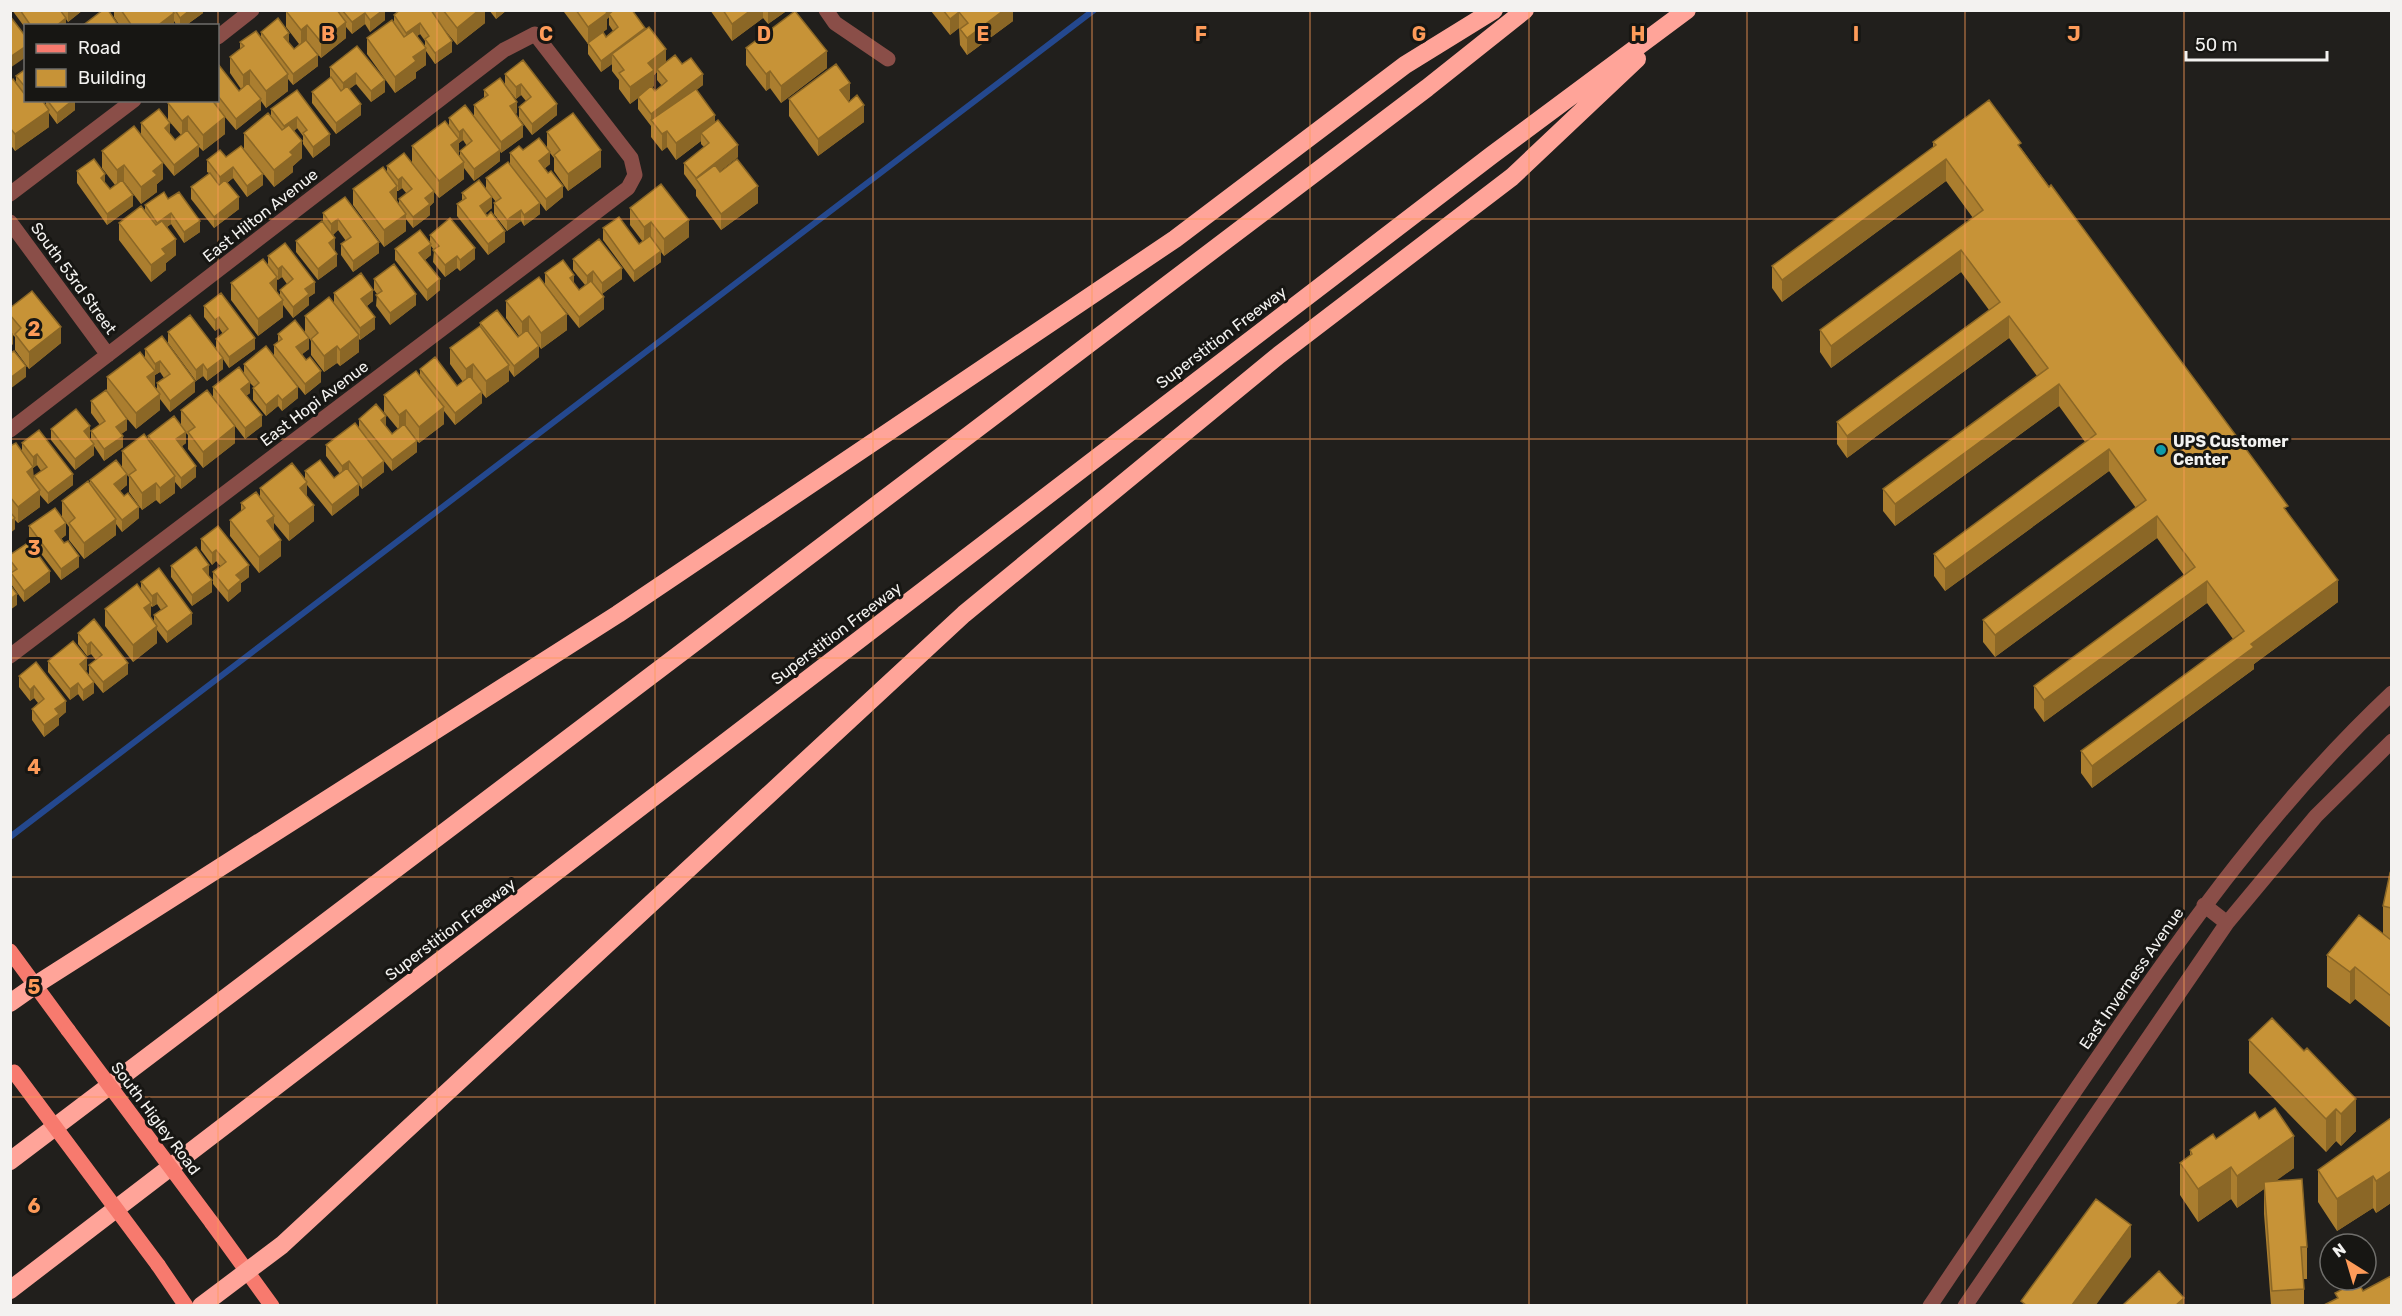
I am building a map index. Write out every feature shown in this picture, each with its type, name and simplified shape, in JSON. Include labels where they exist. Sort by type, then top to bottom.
[{"type":"highway","points":[[10,1003],[628,607],[1175,239],[1405,65],[1494,10]]},
{"type":"highway","points":[[10,1161],[1427,88],[1526,10]]},
{"type":"highway","points":[[201,1305],[282,1245],[964,614],[1279,355],[1512,177],[1688,10]]},
{"type":"highway","name":"Superstition Freeway","points":[[10,1290],[1492,155],[1688,10]]},
{"type":"main road","name":"South Higley Road","points":[[10,951],[37,984],[68,1030],[272,1305]]},
{"type":"main road","points":[[12,1069],[186,1305]]},
{"type":"street","points":[[219,36],[252,10]]},
{"type":"street","points":[[826,10],[835,23],[888,59]]},
{"type":"street","name":"East Hopi Avenue","points":[[10,656],[628,188],[635,175],[631,158],[535,34]]},
{"type":"street","name":"East Hilton Avenue","points":[[10,430],[504,50],[535,34]]},
{"type":"street","points":[[10,194],[131,102]]},
{"type":"street","name":"South 53rd Street","points":[[10,222],[108,355]]},
{"type":"street","name":"East Inverness Avenue","points":[[1930,1305],[2127,1014],[2204,905],[2277,812],[2391,693]]},
{"type":"street","points":[[1965,1305],[2227,923],[2316,816],[2391,741]]},
{"type":"street","points":[[2204,905],[2227,923]]},
{"type":"building","points":[[20,10],[60,10],[66,18],[58,24],[30,24]]},
{"type":"building","points":[[103,10],[108,10],[118,24],[85,24]]},
{"type":"building","points":[[121,10],[172,10],[174,13],[160,24],[131,24]]},
{"type":"building","points":[[175,10],[190,10],[180,18]]},
{"type":"building","points":[[337,10],[346,22],[321,42],[307,25],[301,30],[286,11]]},
{"type":"building","points":[[342,10],[383,10],[370,20],[365,13],[352,22]]},
{"type":"building","points":[[400,10],[431,10],[452,41],[435,53],[425,39],[429,36],[420,23],[406,33],[394,15]]},
{"type":"building","points":[[443,10],[479,10],[457,28]]},
{"type":"building","points":[[576,10],[605,10],[607,13],[588,27]]},
{"type":"building","points":[[614,10],[632,10],[645,28],[601,61],[588,43],[603,32],[606,37],[618,27],[609,14]]},
{"type":"building","points":[[723,10],[751,10],[732,24]]},
{"type":"building","points":[[943,10],[1004,10],[967,38],[960,29],[968,23],[959,12],[950,19]]},
{"type":"building","points":[[795,11],[827,51],[781,86],[770,71],[766,74],[746,48]]},
{"type":"building","points":[[10,16],[24,34],[24,47],[10,57]]},
{"type":"building","points":[[278,18],[289,33],[284,37],[294,49],[306,40],[318,55],[293,74],[261,32]]},
{"type":"building","points":[[392,20],[404,37],[413,31],[426,48],[413,57],[416,61],[395,77],[367,38]]},
{"type":"building","points":[[649,27],[666,49],[648,63],[654,70],[630,87],[619,73],[624,70],[612,54]]},
{"type":"building","points":[[256,31],[288,74],[266,91],[250,70],[243,75],[230,57],[244,46],[240,42]]},
{"type":"building","points":[[357,46],[385,80],[371,91],[356,73],[343,83],[330,67]]},
{"type":"building","points":[[675,55],[682,64],[691,58],[703,74],[651,114],[638,97],[651,86],[655,91],[667,81],[657,69]]},
{"type":"building","points":[[523,60],[557,104],[532,124],[519,107],[531,97],[521,84],[516,87],[505,74]]},
{"type":"building","points":[[836,64],[850,83],[840,90],[849,102],[857,95],[864,105],[818,139],[789,99]]},
{"type":"building","points":[[219,65],[239,91],[248,83],[261,99],[236,119],[219,97]]},
{"type":"building","points":[[24,70],[24,86],[16,76]]},
{"type":"building","points":[[331,77],[341,91],[347,86],[361,104],[336,123],[312,92]]},
{"type":"building","points":[[500,78],[517,102],[510,106],[523,125],[501,142],[474,105],[488,95],[484,90]]},
{"type":"building","points":[[13,79],[24,93],[24,102],[43,102],[49,110],[15,134],[10,128],[10,81]]},
{"type":"building","points":[[696,89],[715,115],[676,143],[667,131],[662,134],[651,120]]},
{"type":"building","points":[[297,90],[330,134],[313,147],[303,133],[307,130],[297,117],[284,126],[271,109]]},
{"type":"building","name":"UPS Customer Center","points":[[1989,100],[2021,143],[2018,145],[2049,187],[2051,185],[2288,506],[2284,508],[2338,580],[2251,644],[2254,647],[2092,766],[2081,751],[2244,631],[2207,581],[2044,700],[2034,686],[2195,567],[2157,516],[1995,635],[1983,620],[2146,500],[2109,449],[1945,569],[1934,554],[2096,434],[2059,384],[1895,504],[1883,489],[2048,368],[2009,316],[1847,436],[1837,422],[2000,302],[1961,250],[1831,346],[1820,330],[1983,210],[1946,159],[1782,280],[1772,266],[1936,145],[1933,142]]},
{"type":"building","points":[[49,102],[71,102],[57,113]]},
{"type":"building","points":[[214,102],[225,117],[203,135],[188,116],[182,121],[168,103]]},
{"type":"building","points":[[465,105],[500,150],[474,169],[460,151],[472,141],[463,129],[459,132],[449,118]]},
{"type":"building","points":[[159,109],[170,123],[165,128],[175,140],[187,130],[199,145],[174,165],[141,123]]},
{"type":"building","points":[[268,113],[282,130],[289,125],[302,141],[290,152],[293,155],[274,170],[244,133]]},
{"type":"building","points":[[573,113],[601,150],[568,174],[554,155],[560,150],[547,132]]},
{"type":"building","points":[[718,120],[738,145],[696,178],[684,163],[709,143],[701,133]]},
{"type":"building","points":[[445,121],[459,139],[451,145],[464,162],[439,181],[412,146]]},
{"type":"building","points":[[134,126],[163,163],[153,171],[157,175],[141,187],[124,165],[117,170],[102,151]]},
{"type":"building","points":[[539,138],[550,152],[539,161],[548,173],[551,171],[563,186],[546,199],[510,153],[519,146],[523,150]]},
{"type":"building","points":[[241,146],[263,174],[247,186],[233,167],[220,177],[207,160],[220,150],[226,157]]},
{"type":"building","points":[[404,153],[434,191],[425,198],[430,204],[413,217],[399,199],[412,189],[402,177],[398,180],[387,166]]},
{"type":"building","points":[[94,159],[105,174],[101,178],[110,189],[122,180],[133,195],[107,214],[77,171]]},
{"type":"building","points":[[737,159],[758,186],[721,214],[696,179],[715,165],[720,172]]},
{"type":"building","points":[[508,162],[540,203],[524,215],[521,210],[507,220],[494,203],[501,198],[486,178]]},
{"type":"building","points":[[383,167],[397,186],[390,192],[406,214],[384,230],[353,189]]},
{"type":"building","points":[[210,173],[219,185],[225,180],[239,197],[214,217],[191,187]]},
{"type":"building","points":[[479,180],[492,197],[480,206],[487,216],[491,212],[505,231],[488,244],[457,204],[466,198],[462,193]]},
{"type":"building","points":[[661,184],[689,220],[664,239],[651,222],[644,227],[630,208]]},
{"type":"building","points":[[164,192],[168,199],[179,192],[200,221],[184,232],[171,213],[157,223],[145,205]]},
{"type":"building","points":[[345,197],[379,242],[353,261],[341,244],[351,237],[338,219],[331,224],[323,213]]},
{"type":"building","points":[[141,206],[156,225],[162,221],[176,239],[162,249],[166,254],[151,265],[119,223]]},
{"type":"building","points":[[619,217],[639,244],[650,236],[661,251],[634,271],[603,228]]},
{"type":"building","points":[[450,218],[475,248],[460,260],[457,256],[445,265],[433,250],[439,246],[430,235]]},
{"type":"building","points":[[322,221],[335,238],[329,243],[337,254],[318,269],[296,241]]},
{"type":"building","points":[[420,230],[431,244],[419,253],[440,279],[427,290],[395,249]]},
{"type":"building","points":[[599,239],[622,268],[602,283],[593,271],[587,276],[573,259]]},
{"type":"building","points":[[285,243],[315,282],[305,289],[309,294],[293,307],[280,290],[293,279],[282,266],[278,269],[268,256]]},
{"type":"building","points":[[263,259],[277,277],[270,283],[283,300],[258,319],[231,283]]},
{"type":"building","points":[[563,260],[574,275],[570,278],[579,290],[591,281],[604,297],[579,317],[545,273]]},
{"type":"building","points":[[394,264],[416,294],[390,313],[376,295],[382,291],[374,279]]},
{"type":"building","points":[[361,273],[373,290],[361,299],[375,317],[360,328],[334,293]]},
{"type":"building","points":[[539,277],[567,314],[541,333],[529,316],[522,322],[506,301]]},
{"type":"building","points":[[32,291],[61,327],[29,352],[15,334],[21,328],[10,315],[10,308]]},
{"type":"building","points":[[221,293],[255,338],[229,357],[216,339],[228,329],[219,317],[215,320],[204,306]]},
{"type":"building","points":[[329,297],[359,335],[340,350],[337,346],[324,356],[311,339],[318,333],[305,316]]},
{"type":"building","points":[[497,310],[518,337],[527,330],[539,346],[514,366],[480,323]]},
{"type":"building","points":[[190,315],[223,358],[207,370],[203,364],[196,370],[168,332]]},
{"type":"building","points":[[295,320],[309,338],[296,347],[306,360],[310,357],[321,371],[305,384],[274,345],[282,339],[278,334]]},
{"type":"building","points":[[480,326],[509,365],[486,381],[473,364],[466,369],[450,348]]},
{"type":"building","points":[[162,336],[195,381],[170,401],[157,383],[170,374],[160,361],[155,364],[145,349]]},
{"type":"building","points":[[266,346],[298,387],[282,400],[278,395],[266,405],[253,388],[259,383],[244,364]]},
{"type":"building","points":[[14,351],[26,366],[10,378],[10,353]]},
{"type":"building","points":[[140,352],[155,371],[147,377],[160,394],[136,413],[107,377]]},
{"type":"building","points":[[435,357],[457,386],[470,376],[482,392],[455,413],[420,369]]},
{"type":"building","points":[[239,367],[250,382],[241,389],[262,415],[245,428],[213,387]]},
{"type":"building","points":[[416,371],[444,407],[419,427],[406,410],[399,415],[384,395]]},
{"type":"building","points":[[106,390],[127,419],[116,427],[123,436],[104,449],[91,431],[105,421],[91,401]]},
{"type":"building","points":[[207,390],[235,426],[203,452],[188,432],[195,427],[181,410]]},
{"type":"building","points":[[376,404],[386,416],[381,420],[392,434],[404,424],[417,441],[392,460],[359,419]]},
{"type":"building","points":[[76,409],[90,426],[84,431],[94,444],[75,459],[51,429]]},
{"type":"building","points":[[174,416],[186,432],[176,439],[196,466],[181,478],[148,436]]},
{"type":"building","points":[[355,423],[384,461],[362,478],[349,461],[342,466],[326,445]]},
{"type":"building","points":[[39,430],[73,474],[48,493],[34,476],[47,467],[37,454],[33,457],[22,443]]},
{"type":"building","points":[[144,434],[175,476],[160,488],[156,483],[142,493],[129,475],[136,470],[122,451]]},
{"type":"building","points":[[16,443],[33,467],[27,472],[40,490],[18,507],[10,497],[10,446]]},
{"type":"building","points":[[116,460],[127,474],[114,484],[124,496],[128,493],[139,507],[122,520],[90,480]]},
{"type":"building","points":[[320,460],[334,478],[347,468],[359,484],[332,505],[305,471]]},
{"type":"building","points":[[292,463],[307,482],[300,488],[314,505],[289,524],[260,488]]},
{"type":"building","points":[[88,481],[116,519],[84,543],[69,523],[75,518],[62,501]]},
{"type":"building","points":[[256,492],[274,516],[267,521],[281,540],[259,557],[230,520],[245,508],[241,503]]},
{"type":"building","points":[[55,508],[66,523],[55,531],[64,543],[68,541],[79,556],[61,569],[29,526]]},
{"type":"building","points":[[10,512],[15,518],[10,522]]},
{"type":"building","points":[[218,526],[249,565],[236,575],[241,580],[228,591],[213,572],[226,562],[216,550],[212,553],[201,539]]},
{"type":"building","points":[[29,542],[50,571],[24,591],[11,573],[17,569],[10,560],[10,555]]},
{"type":"building","points":[[196,547],[209,565],[203,569],[212,580],[192,595],[171,566]]},
{"type":"building","points":[[159,568],[192,613],[167,632],[154,615],[167,606],[157,593],[152,596],[141,582]]},
{"type":"building","points":[[137,584],[151,603],[144,608],[157,626],[133,645],[105,609]]},
{"type":"building","points":[[10,585],[17,594],[10,599]]},
{"type":"building","points":[[94,619],[128,663],[103,682],[89,665],[102,655],[91,642],[87,645],[78,633]]},
{"type":"building","points":[[73,641],[87,658],[80,664],[94,682],[83,690],[78,683],[70,689],[48,661]]},
{"type":"building","points":[[36,662],[66,701],[55,709],[59,714],[44,725],[32,709],[44,699],[34,686],[30,690],[19,676]]},
{"type":"building","points":[[2391,874],[2391,908],[2383,906]]},
{"type":"building","points":[[2359,915],[2391,940],[2391,996],[2355,967],[2350,972],[2327,955]]},
{"type":"building","points":[[2272,1018],[2304,1051],[2307,1048],[2356,1099],[2341,1114],[2336,1109],[2326,1119],[2249,1040]]},
{"type":"building","points":[[2275,1108],[2294,1136],[2237,1176],[2231,1167],[2198,1189],[2180,1163],[2192,1154],[2190,1150],[2213,1134],[2216,1139],[2255,1112],[2259,1119]]},
{"type":"building","points":[[2391,1118],[2391,1171],[2376,1181],[2373,1176],[2337,1199],[2318,1170]]},
{"type":"building","points":[[2302,1179],[2307,1247],[2301,1247],[2304,1289],[2272,1291],[2264,1182]]},
{"type":"building","points":[[2096,1199],[2131,1225],[2072,1305],[2026,1305],[2021,1301]]},
{"type":"building","points":[[2159,1271],[2184,1298],[2176,1305],[2123,1305]]},
{"type":"building","points":[[2391,1276],[2391,1305],[2324,1305],[2338,1298],[2335,1293],[2337,1292],[2378,1292],[2378,1283]]},
{"type":"waterway","points":[[10,837],[1094,10]]},
{"type":"place","name":"UPS Customer Center","points":[[2161,450]]}]
